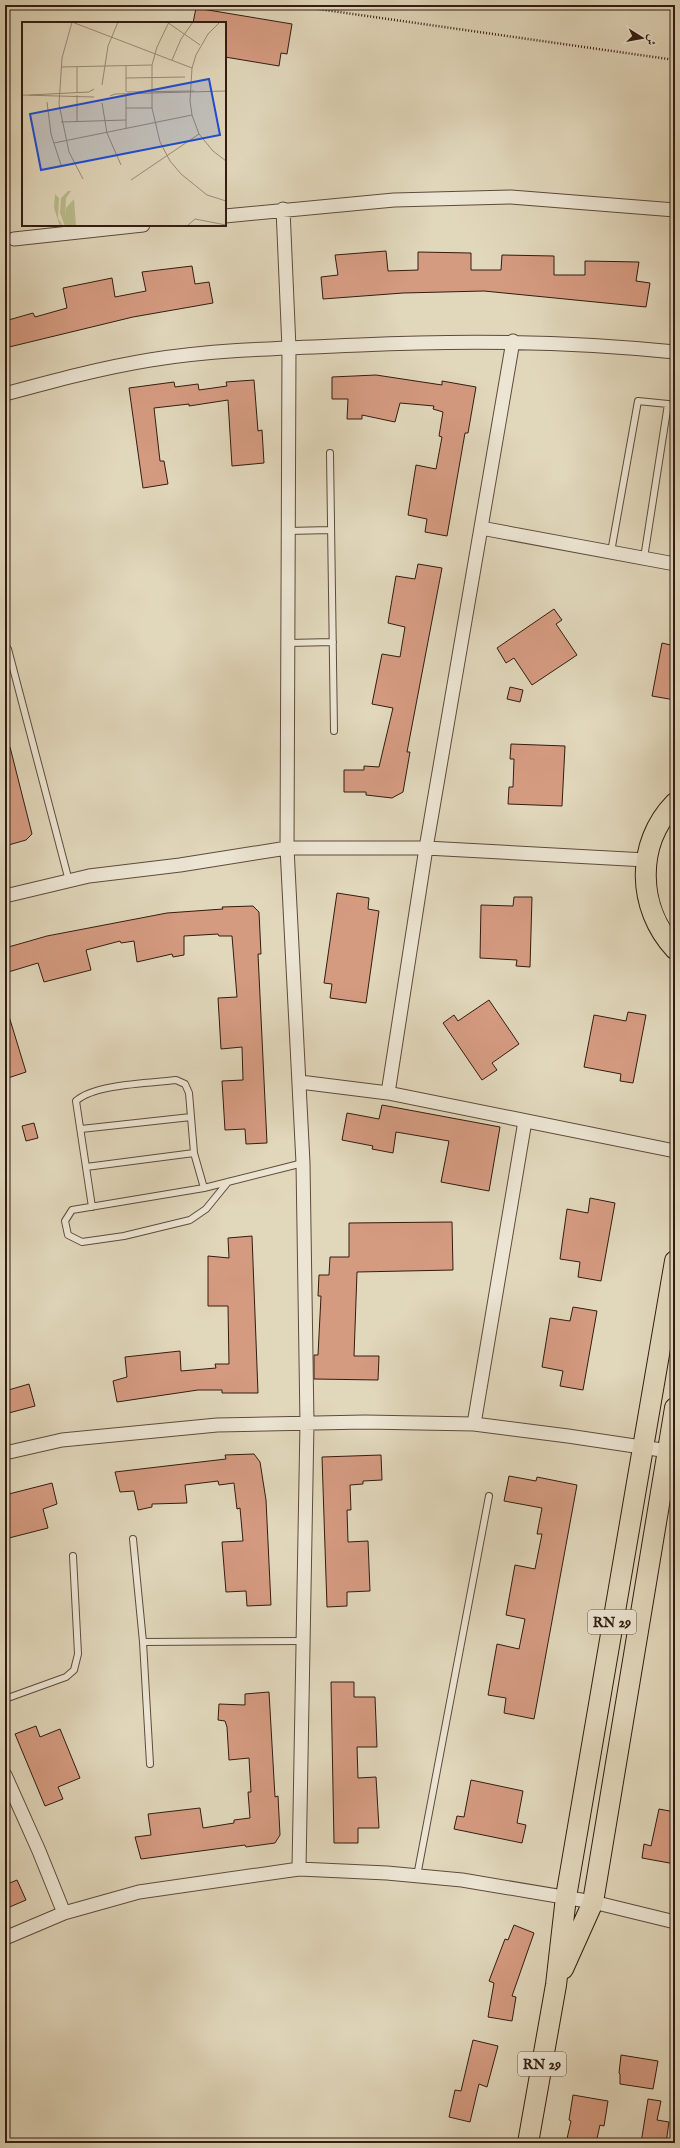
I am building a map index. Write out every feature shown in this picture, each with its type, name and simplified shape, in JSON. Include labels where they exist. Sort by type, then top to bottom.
[{"type":"main road","points":[[675,803],[654,832],[646,860],[646,888],[648,903],[660,929],[675,949]]},
{"type":"main road","name":"RN 29","points":[[528,2143],[556,1985],[566,1897],[675,1261]]},
{"type":"main road","name":"RN 29","points":[[556,1985],[594,1902],[671,1452],[675,1408]]},
{"type":"street","points":[[226,216],[283,209],[394,200],[511,197],[675,210]]},
{"type":"street","points":[[283,209],[289,348],[287,848],[304,1163],[307,1423],[300,1869]]},
{"type":"street","points":[[14,239],[134,226]]},
{"type":"street","points":[[5,394],[84,373],[152,360],[289,348],[434,341],[513,341],[675,352]]},
{"type":"street","points":[[388,1093],[426,848],[513,341]]},
{"type":"street","points":[[481,528],[675,564]]},
{"type":"street","points":[[5,896],[89,876],[180,865],[287,848],[426,848],[646,860]]},
{"type":"street","points":[[300,1082],[388,1093],[675,1151]]},
{"type":"street","points":[[474,1424],[525,1121]]},
{"type":"street","points":[[5,1453],[62,1440],[217,1426],[365,1422],[474,1424],[568,1436],[671,1452]]},
{"type":"street","points":[[5,1775],[39,1851],[64,1913]]},
{"type":"street","points":[[5,1938],[64,1913],[139,1892],[300,1869],[462,1880],[594,1902],[675,1922]]},
{"type":"lane","points":[[611,552],[638,401],[668,404],[644,558]]},
{"type":"lane","points":[[330,453],[334,731]]},
{"type":"lane","points":[[288,531],[331,530]]},
{"type":"lane","points":[[288,643],[333,642]]},
{"type":"lane","points":[[5,650],[8,649],[69,881]]},
{"type":"lane","points":[[92,1207],[76,1101],[82,1095],[99,1089],[176,1080],[185,1084],[189,1093],[194,1153],[204,1188]]},
{"type":"lane","points":[[80,1129],[191,1117]]},
{"type":"lane","points":[[86,1167],[194,1153]]},
{"type":"lane","points":[[228,1182],[206,1209],[190,1220],[124,1236],[82,1242],[68,1235],[65,1221],[72,1210],[204,1188],[228,1182],[304,1163]]},
{"type":"lane","points":[[417,1876],[489,1496]]},
{"type":"lane","points":[[133,1539],[143,1642],[150,1764]]},
{"type":"lane","points":[[5,1699],[66,1677],[74,1670],[78,1654],[73,1556]]},
{"type":"lane","points":[[143,1642],[303,1641]]},
{"type":"path","points":[[290,5],[675,60]]},
{"type":"building","points":[[196,8],[292,24],[287,54],[281,53],[279,66],[226,57],[226,22],[193,22]]},
{"type":"building","points":[[386,251],[388,271],[418,270],[418,252],[471,253],[471,270],[501,270],[502,255],[554,256],[554,275],[585,275],[585,261],[639,262],[636,281],[650,283],[646,307],[484,291],[403,293],[323,299],[321,277],[338,275],[335,255]]},
{"type":"building","points":[[192,266],[195,284],[209,282],[213,303],[133,317],[5,348],[5,321],[33,313],[35,317],[67,308],[63,288],[112,278],[115,297],[146,291],[142,272]]},
{"type":"building","points":[[376,375],[442,385],[442,381],[476,387],[468,433],[465,433],[447,536],[425,532],[427,519],[408,515],[416,465],[436,469],[442,437],[439,436],[443,412],[433,409],[434,406],[400,403],[395,422],[362,415],[362,419],[347,419],[348,399],[332,399],[332,377]]},
{"type":"building","points":[[254,380],[258,431],[262,430],[264,463],[232,466],[228,400],[189,406],[189,404],[154,408],[160,461],[164,461],[168,484],[143,488],[129,388],[174,382],[175,387],[198,384],[199,390],[227,386],[226,382]]},
{"type":"building","points":[[418,564],[442,568],[407,752],[410,752],[403,792],[392,798],[366,795],[366,792],[344,792],[344,770],[364,770],[364,766],[379,767],[393,708],[372,704],[382,654],[400,657],[405,627],[388,623],[396,576],[415,579]]},
{"type":"building","points":[[554,609],[562,620],[556,624],[577,655],[532,685],[514,658],[506,663],[497,648]]},
{"type":"building","points":[[662,643],[675,646],[675,700],[652,696]]},
{"type":"building","points":[[510,687],[523,690],[520,702],[507,699]]},
{"type":"building","points":[[511,744],[565,746],[562,806],[508,804],[509,787],[513,787],[514,759],[510,759]]},
{"type":"building","points":[[5,747],[10,747],[32,834],[26,840],[5,846]]},
{"type":"building","points":[[337,893],[369,898],[368,909],[379,911],[366,1003],[330,998],[332,984],[324,983]]},
{"type":"building","points":[[514,897],[532,897],[530,967],[516,966],[517,960],[480,958],[481,905],[513,906]]},
{"type":"building","points":[[253,906],[259,912],[261,954],[258,954],[267,1143],[246,1144],[245,1129],[225,1130],[222,1081],[243,1080],[242,1047],[221,1049],[218,998],[237,997],[232,936],[219,936],[218,934],[184,936],[184,955],[173,957],[172,954],[137,962],[134,941],[121,943],[120,941],[86,950],[91,970],[44,982],[38,963],[5,973],[5,948],[47,936],[167,913],[223,909],[222,907]]},
{"type":"building","points":[[489,1000],[519,1044],[492,1063],[497,1070],[482,1080],[443,1023],[454,1015],[458,1021]]},
{"type":"building","points":[[628,1012],[646,1015],[633,1083],[620,1081],[621,1074],[584,1067],[594,1015],[626,1021]]},
{"type":"building","points":[[5,1013],[8,1013],[26,1072],[5,1079]]},
{"type":"building","points":[[382,1105],[500,1127],[489,1191],[441,1182],[449,1141],[396,1132],[393,1153],[372,1149],[373,1146],[342,1140],[347,1113],[379,1119]]},
{"type":"building","points":[[34,1123],[38,1138],[26,1141],[22,1126]]},
{"type":"building","points":[[590,1198],[615,1203],[601,1281],[578,1277],[580,1262],[560,1259],[567,1209],[588,1213]]},
{"type":"building","points":[[452,1222],[453,1270],[357,1272],[354,1356],[379,1356],[378,1380],[314,1379],[314,1355],[318,1355],[321,1296],[318,1296],[319,1275],[329,1275],[330,1257],[349,1257],[349,1223]]},
{"type":"building","points":[[252,1236],[258,1393],[222,1393],[222,1390],[198,1390],[117,1402],[113,1381],[127,1377],[125,1357],[180,1351],[181,1371],[216,1368],[215,1364],[229,1364],[228,1306],[208,1306],[208,1256],[229,1258],[228,1238]]},
{"type":"building","points":[[573,1307],[597,1311],[583,1390],[560,1386],[563,1371],[542,1367],[550,1318],[570,1321]]},
{"type":"building","points":[[29,1384],[35,1406],[5,1414],[5,1391]]},
{"type":"building","points":[[254,1454],[260,1462],[266,1500],[271,1605],[247,1606],[246,1591],[226,1592],[222,1542],[243,1541],[240,1508],[237,1509],[234,1483],[219,1485],[218,1481],[185,1485],[187,1503],[152,1504],[152,1507],[138,1510],[134,1491],[120,1492],[115,1472],[226,1459],[225,1455]]},
{"type":"building","points":[[381,1455],[382,1480],[363,1481],[363,1484],[350,1485],[351,1510],[347,1510],[348,1542],[368,1541],[370,1591],[347,1592],[347,1606],[327,1607],[322,1457]]},
{"type":"building","points":[[509,1476],[536,1481],[537,1477],[577,1485],[534,1719],[504,1713],[506,1698],[488,1695],[497,1644],[519,1649],[525,1619],[506,1615],[515,1565],[535,1569],[542,1534],[537,1534],[542,1508],[504,1501]]},
{"type":"building","points":[[52,1483],[57,1504],[43,1509],[48,1528],[5,1539],[5,1495]]},
{"type":"building","points":[[331,1682],[354,1682],[354,1697],[375,1697],[377,1747],[357,1747],[358,1778],[376,1777],[379,1828],[358,1828],[358,1843],[334,1843]]},
{"type":"building","points":[[269,1692],[275,1797],[278,1796],[280,1835],[275,1843],[246,1847],[245,1845],[141,1859],[135,1837],[151,1835],[148,1814],[200,1808],[203,1828],[234,1823],[234,1820],[250,1818],[248,1792],[251,1792],[249,1758],[229,1760],[227,1727],[225,1721],[218,1720],[219,1704],[245,1705],[245,1694]]},
{"type":"building","points":[[36,1726],[40,1737],[60,1729],[80,1778],[58,1787],[63,1799],[45,1806],[15,1734]]},
{"type":"building","points":[[471,1780],[523,1791],[517,1823],[526,1825],[522,1843],[454,1829],[457,1816],[464,1817]]},
{"type":"building","points":[[659,1809],[675,1812],[675,1864],[642,1858],[644,1844],[651,1846]]},
{"type":"building","points":[[17,1880],[26,1900],[5,1909],[5,1885]]},
{"type":"building","points":[[514,1925],[534,1933],[512,1996],[516,1997],[512,2021],[488,2017],[494,1983],[489,1981],[505,1939],[508,1940]]},
{"type":"building","points":[[473,2040],[498,2046],[487,2087],[479,2084],[470,2122],[449,2117],[455,2090],[461,2091]]},
{"type":"building","points":[[621,2055],[658,2061],[653,2089],[620,2084],[619,2073]]},
{"type":"building","points":[[573,2095],[608,2101],[604,2126],[600,2125],[596,2143],[566,2143],[571,2121],[569,2120]]},
{"type":"building","points":[[648,2099],[661,2101],[657,2120],[669,2122],[666,2143],[641,2143]]}]
